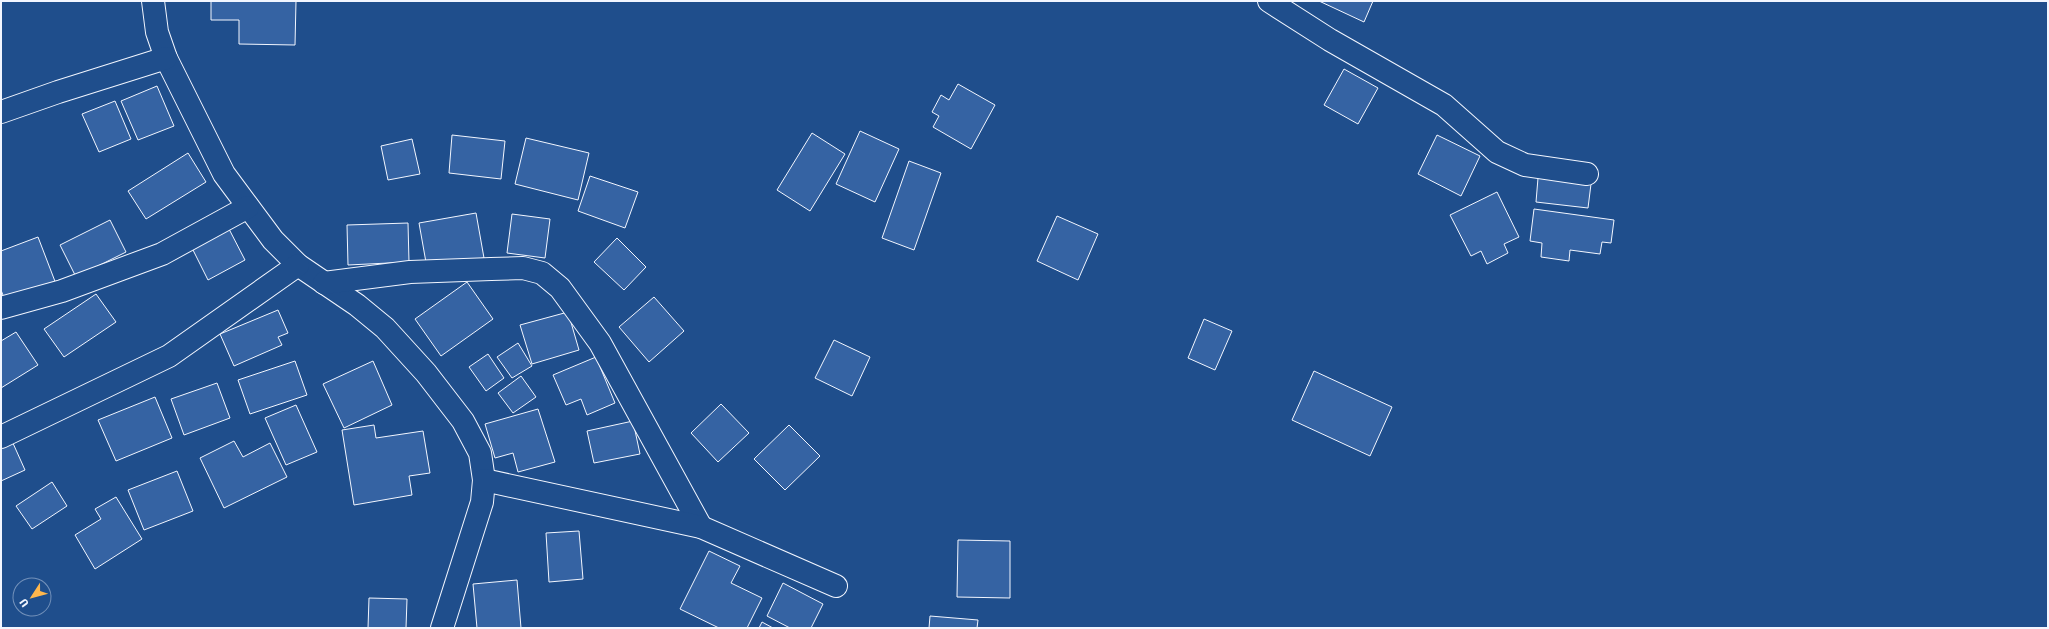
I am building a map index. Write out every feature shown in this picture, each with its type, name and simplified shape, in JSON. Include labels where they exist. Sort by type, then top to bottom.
[{"type":"street","points":[[153,1],[157,32],[166,58],[224,174],[273,240],[298,265],[385,328],[426,374],[463,421],[480,453],[484,480],[482,502],[442,628]]},
{"type":"street","points":[[1269,1],[1330,40],[1444,105],[1497,152],[1525,165],[1587,174]]},
{"type":"street","points":[[1,112],[58,92],[166,58]]},
{"type":"street","points":[[1,308],[62,291],[162,254],[248,207]]},
{"type":"street","points":[[1,437],[169,356],[298,265]]},
{"type":"street","points":[[324,283],[410,272],[523,268],[542,274],[560,288],[600,343],[700,527]]},
{"type":"street","points":[[484,480],[700,527],[836,586]]},
{"type":"building","points":[[211,1],[296,1],[295,45],[239,44],[239,20],[211,20]]},
{"type":"building","points":[[1319,1],[1373,1],[1364,22]]},
{"type":"building","points":[[1344,69],[1378,88],[1358,124],[1324,105]]},
{"type":"building","points":[[958,84],[995,105],[971,149],[933,127],[939,116],[932,112],[941,95],[949,100]]},
{"type":"building","points":[[157,86],[174,126],[138,140],[121,101]]},
{"type":"building","points":[[115,101],[131,139],[99,152],[82,114]]},
{"type":"building","points":[[860,131],[899,149],[875,202],[836,184]]},
{"type":"building","points":[[812,133],[845,154],[810,211],[777,190]]},
{"type":"building","points":[[452,135],[505,141],[501,179],[449,173]]},
{"type":"building","points":[[1437,135],[1480,156],[1461,196],[1418,174]]},
{"type":"building","points":[[526,138],[589,153],[578,200],[515,184]]},
{"type":"building","points":[[412,139],[420,174],[388,180],[381,146]]},
{"type":"building","points":[[188,153],[206,182],[146,219],[128,191]]},
{"type":"building","points":[[909,161],[941,173],[914,250],[882,238]]},
{"type":"building","points":[[590,176],[638,192],[625,228],[578,211]]},
{"type":"building","points":[[1538,178],[1591,184],[1588,208],[1536,202]]},
{"type":"building","points":[[1497,192],[1519,237],[1504,244],[1508,253],[1487,264],[1481,251],[1471,256],[1450,215]]},
{"type":"building","points":[[1534,209],[1614,220],[1611,243],[1602,242],[1600,254],[1570,250],[1569,261],[1541,257],[1542,243],[1530,241]]},
{"type":"building","points":[[476,213],[484,258],[427,268],[419,223]]},
{"type":"building","points":[[512,214],[550,219],[545,258],[507,253]]},
{"type":"building","points":[[1057,216],[1098,234],[1078,280],[1037,261]]},
{"type":"building","points":[[110,220],[126,252],[76,277],[60,245]]},
{"type":"building","points":[[408,223],[409,262],[348,265],[347,225]]},
{"type":"building","points":[[229,229],[245,260],[208,280],[192,248]]},
{"type":"building","points":[[38,237],[56,284],[6,303],[1,290],[1,251]]},
{"type":"building","points":[[617,238],[646,267],[624,290],[594,262]]},
{"type":"building","points":[[467,282],[493,319],[441,356],[415,319]]},
{"type":"building","points":[[96,294],[116,322],[64,357],[44,329]]},
{"type":"building","points":[[654,297],[684,331],[649,362],[619,327]]},
{"type":"building","points":[[278,310],[288,333],[278,337],[282,345],[234,366],[220,334]]},
{"type":"building","points":[[568,312],[579,350],[532,364],[520,325]]},
{"type":"building","points":[[1204,319],[1232,331],[1215,370],[1188,358]]},
{"type":"building","points":[[16,332],[38,365],[1,388],[1,341]]},
{"type":"building","points":[[834,340],[870,357],[852,396],[815,378]]},
{"type":"building","points":[[518,343],[532,366],[512,378],[497,357]]},
{"type":"building","points":[[488,354],[504,378],[486,391],[469,367]]},
{"type":"building","points":[[596,357],[615,403],[587,415],[581,399],[566,405],[553,375]]},
{"type":"building","points":[[295,361],[307,395],[250,414],[238,380]]},
{"type":"building","points":[[373,361],[392,405],[344,428],[323,384]]},
{"type":"building","points":[[1314,371],[1392,407],[1370,456],[1292,420]]},
{"type":"building","points":[[521,376],[536,397],[513,413],[498,393]]},
{"type":"building","points":[[217,383],[230,418],[184,435],[171,399]]},
{"type":"building","points":[[155,397],[172,438],[116,461],[98,420]]},
{"type":"building","points":[[721,404],[749,433],[718,462],[691,433]]},
{"type":"building","points":[[296,405],[317,452],[286,465],[265,418]]},
{"type":"building","points":[[538,409],[555,462],[518,472],[513,453],[495,458],[485,424]]},
{"type":"building","points":[[633,421],[640,454],[594,463],[587,431]]},
{"type":"building","points":[[374,425],[376,438],[423,431],[430,473],[409,476],[412,495],[354,505],[342,430]]},
{"type":"building","points":[[789,425],[820,456],[785,490],[754,459]]},
{"type":"building","points":[[12,441],[25,470],[1,481],[1,446]]},
{"type":"building","points":[[234,441],[243,457],[270,443],[287,477],[224,508],[200,458]]},
{"type":"building","points":[[177,471],[193,511],[144,530],[128,490]]},
{"type":"building","points":[[52,482],[67,506],[32,529],[16,506]]},
{"type":"building","points":[[116,497],[142,539],[95,569],[75,535],[101,519],[95,509]]},
{"type":"building","points":[[579,531],[583,579],[549,582],[546,533]]},
{"type":"building","points":[[958,540],[1010,541],[1010,598],[957,597]]},
{"type":"building","points":[[709,551],[740,566],[731,583],[762,598],[747,628],[719,628],[680,609]]},
{"type":"building","points":[[517,580],[521,628],[477,628],[473,584]]},
{"type":"building","points":[[783,583],[823,604],[811,628],[790,628],[767,616]]},
{"type":"building","points":[[369,598],[407,599],[406,628],[368,628]]},
{"type":"building","points":[[930,616],[978,620],[977,628],[929,628]]},
{"type":"building","points":[[762,622],[773,628],[759,628]]}]
